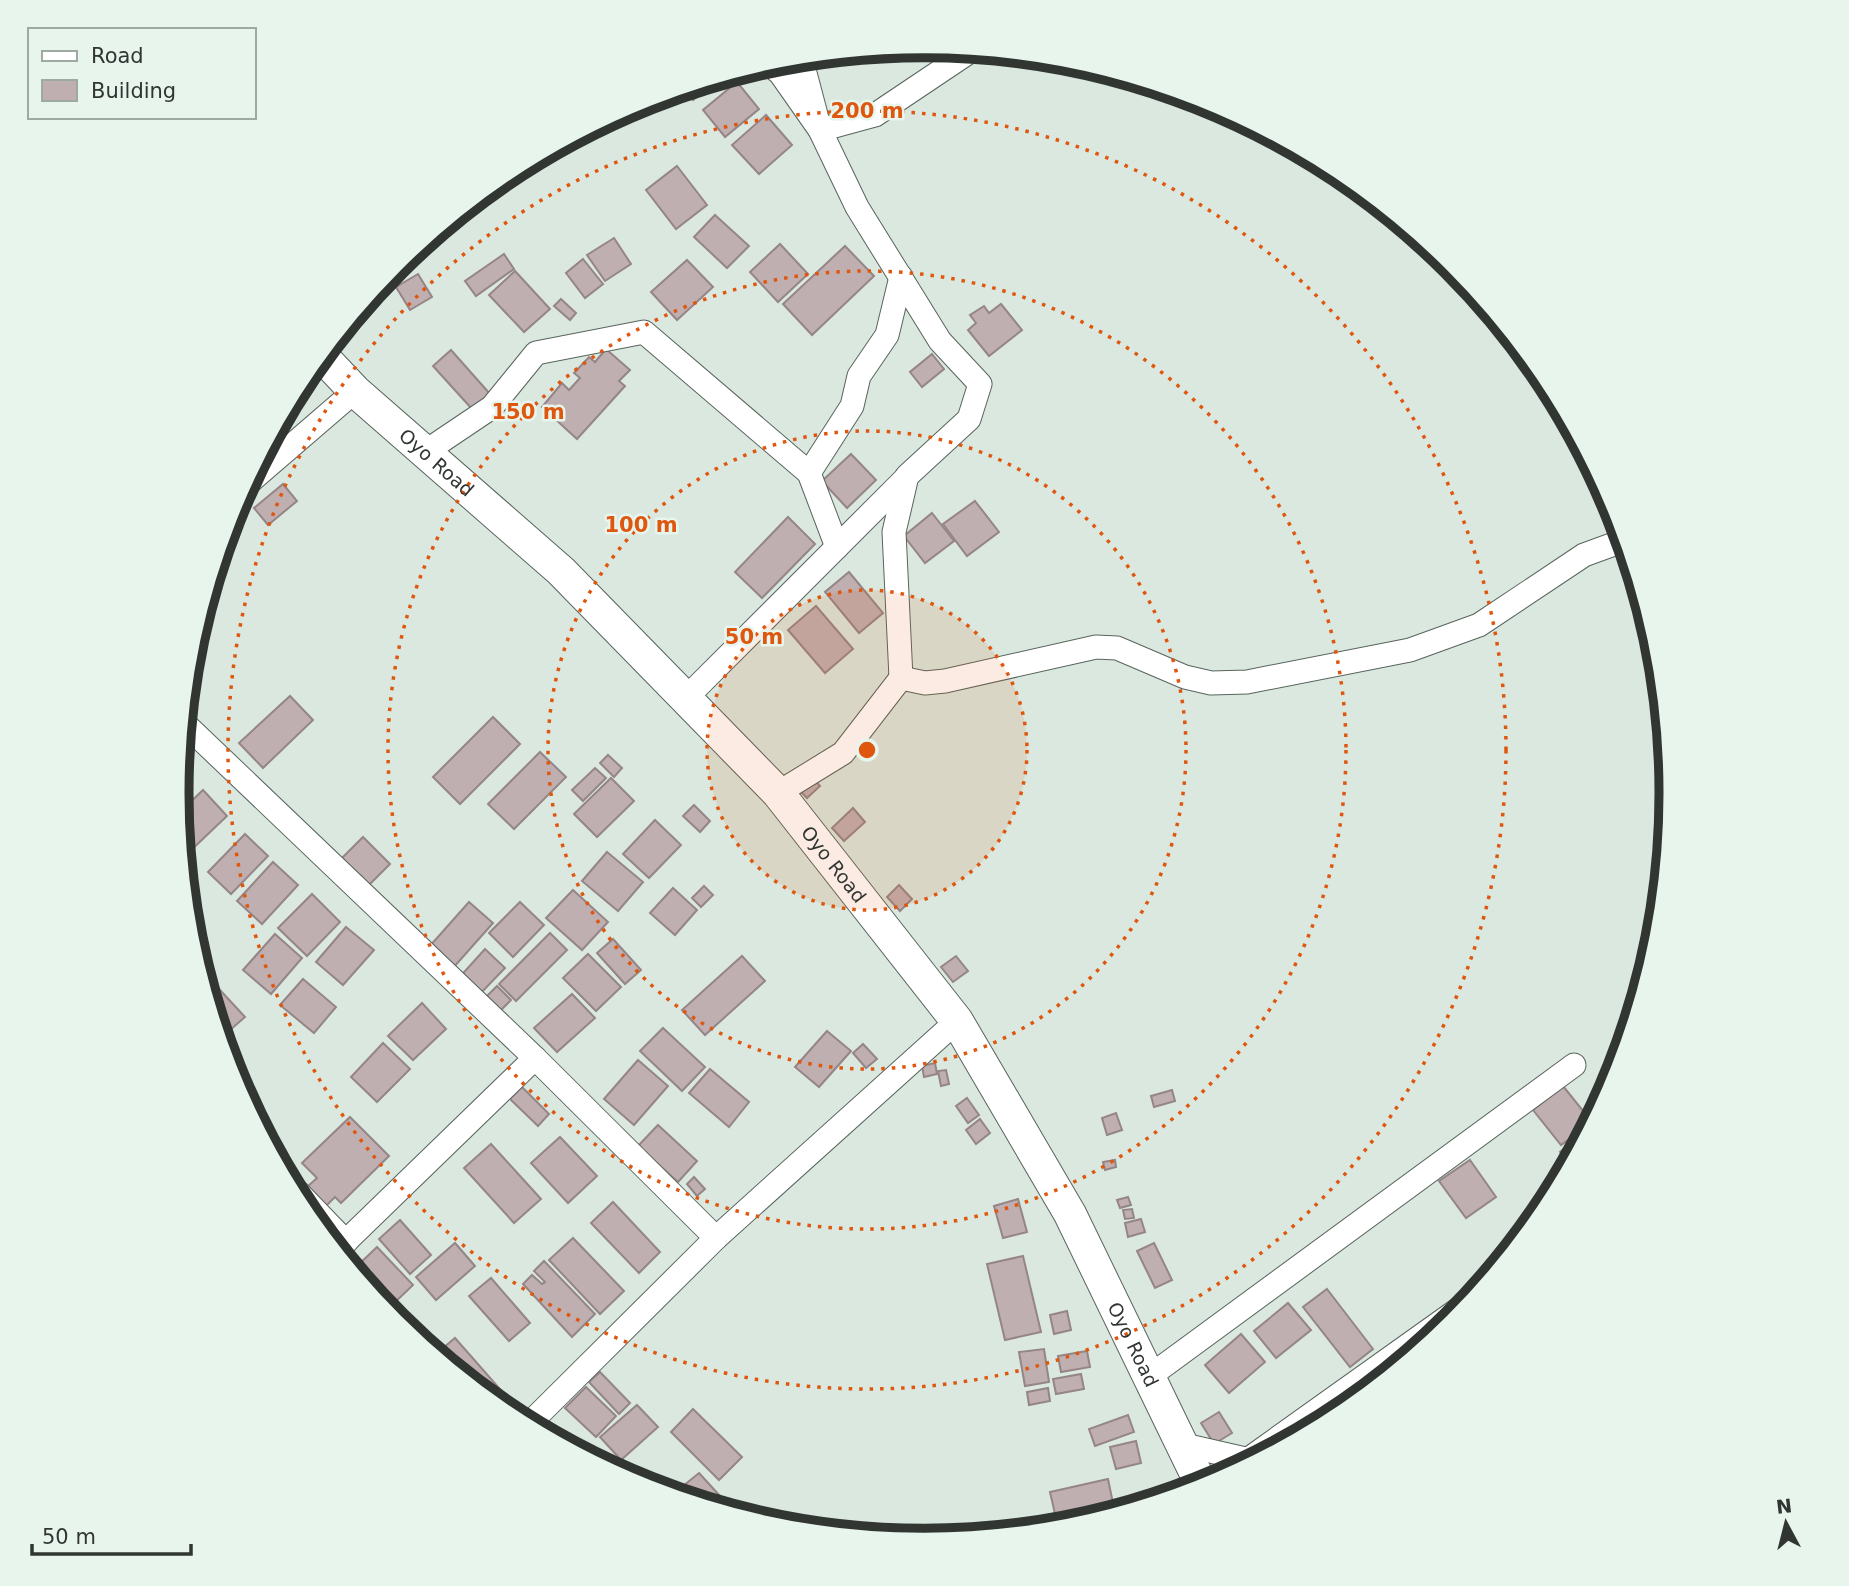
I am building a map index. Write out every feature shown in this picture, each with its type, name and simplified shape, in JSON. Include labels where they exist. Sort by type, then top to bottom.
[{"type":"street","points":[[820,131],[875,115],[959,59]]},
{"type":"street","points":[[804,68],[820,131]]},
{"type":"street","points":[[686,698],[907,476],[969,419],[980,384],[940,341],[857,207],[820,131],[779,72]]},
{"type":"street","points":[[809,473],[852,405],[859,376],[887,335],[901,277]]},
{"type":"street","points":[[425,452],[492,407],[536,352],[644,332],[809,473],[837,547]]},
{"type":"street","name":"Oyo Road","points":[[328,363],[355,391],[561,571],[778,793],[957,1021],[1070,1213],[1197,1475]]},
{"type":"street","points":[[265,469],[355,391]]},
{"type":"street","points":[[778,793],[844,754],[901,678],[894,532],[907,476]]},
{"type":"street","points":[[901,678],[925,683],[945,681],[1096,647],[1117,648],[1185,677],[1210,683],[1247,682],[1410,650],[1479,625],[1584,555],[1616,543]]},
{"type":"street","points":[[192,731],[535,1058],[716,1238]]},
{"type":"street","points":[[536,1417],[716,1238],[957,1021]]},
{"type":"street","points":[[344,1244],[535,1058]]},
{"type":"street","points":[[1150,1376],[1574,1065]]},
{"type":"street","points":[[1292,1430],[1413,1343]]},
{"type":"street","points":[[1184,1445],[1240,1457]]},
{"type":"building","points":[[737,82],[759,109],[725,137],[703,110]]},
{"type":"building","points":[[766,115],[792,145],[759,174],[732,145]]},
{"type":"building","points":[[677,166],[707,205],[676,229],[646,190]]},
{"type":"building","points":[[715,215],[749,246],[727,268],[694,237]]},
{"type":"building","points":[[614,238],[631,264],[605,281],[587,255]]},
{"type":"building","points":[[780,244],[808,274],[778,302],[750,272]]},
{"type":"building","points":[[845,246],[874,276],[812,335],[783,304]]},
{"type":"building","points":[[504,254],[514,269],[476,296],[465,281]]},
{"type":"building","points":[[583,259],[603,284],[585,298],[566,273]]},
{"type":"building","points":[[687,260],[713,287],[677,320],[651,292]]},
{"type":"building","points":[[515,271],[550,309],[524,332],[489,295]]},
{"type":"building","points":[[418,274],[432,297],[410,310],[396,287]]},
{"type":"building","points":[[561,299],[576,313],[570,320],[554,306]]},
{"type":"building","points":[[1001,304],[1022,330],[989,356],[968,330],[976,323],[970,315],[984,306],[989,313]]},
{"type":"building","points":[[606,349],[630,370],[619,381],[625,386],[577,439],[542,407],[562,383],[569,390],[580,378],[574,373],[589,357],[595,362]]},
{"type":"building","points":[[451,350],[490,394],[472,409],[433,366]]},
{"type":"building","points":[[932,354],[944,369],[922,387],[910,372]]},
{"type":"building","points":[[851,454],[876,480],[847,508],[822,481]]},
{"type":"building","points":[[283,484],[297,501],[268,525],[254,508]]},
{"type":"building","points":[[975,501],[999,532],[967,556],[943,524]]},
{"type":"building","points":[[932,513],[954,541],[925,563],[904,536]]},
{"type":"building","points":[[788,517],[815,544],[762,598],[735,572]]},
{"type":"building","points":[[849,572],[883,613],[859,633],[825,592]]},
{"type":"building","points":[[816,606],[853,649],[825,673],[788,630]]},
{"type":"building","points":[[290,696],[313,720],[263,768],[239,743]]},
{"type":"building","points":[[493,717],[520,744],[460,804],[433,777]]},
{"type":"building","points":[[540,752],[566,777],[514,829],[488,804]]},
{"type":"building","points":[[608,755],[622,768],[614,777],[600,763]]},
{"type":"building","points":[[595,768],[606,778],[583,801],[572,790]]},
{"type":"building","points":[[810,775],[820,786],[807,798],[801,792]]},
{"type":"building","points":[[611,778],[634,801],[597,837],[574,814]]},
{"type":"building","points":[[203,790],[227,816],[192,849],[191,841],[189,803]]},
{"type":"building","points":[[694,805],[710,821],[700,832],[683,816]]},
{"type":"building","points":[[853,808],[865,822],[844,841],[832,828]]},
{"type":"building","points":[[655,820],[681,845],[649,878],[623,854]]},
{"type":"building","points":[[245,834],[268,856],[231,894],[208,872]]},
{"type":"building","points":[[363,837],[390,864],[367,887],[340,860]]},
{"type":"building","points":[[607,852],[643,882],[618,911],[582,881]]},
{"type":"building","points":[[273,862],[298,885],[262,924],[237,901]]},
{"type":"building","points":[[899,885],[912,899],[900,911],[887,897]]},
{"type":"building","points":[[704,886],[713,895],[701,907],[692,898]]},
{"type":"building","points":[[673,888],[697,910],[675,935],[650,913]]},
{"type":"building","points":[[573,890],[608,922],[582,950],[546,918]]},
{"type":"building","points":[[312,894],[340,922],[307,956],[278,928]]},
{"type":"building","points":[[469,902],[493,923],[453,968],[429,947]]},
{"type":"building","points":[[520,902],[544,925],[513,957],[489,933]]},
{"type":"building","points":[[346,927],[374,950],[343,985],[316,962]]},
{"type":"building","points":[[550,933],[567,950],[516,1001],[499,984]]},
{"type":"building","points":[[275,934],[302,958],[271,994],[243,970]]},
{"type":"building","points":[[613,939],[641,970],[625,984],[597,953]]},
{"type":"building","points":[[485,949],[505,968],[476,998],[457,980]]},
{"type":"building","points":[[588,954],[621,987],[596,1011],[563,978]]},
{"type":"building","points":[[742,956],[765,981],[705,1035],[682,1010]]},
{"type":"building","points":[[956,956],[968,971],[953,982],[941,967]]},
{"type":"building","points":[[303,979],[336,1007],[314,1033],[280,1005]]},
{"type":"building","points":[[497,986],[511,1000],[498,1013],[484,999]]},
{"type":"building","points":[[220,990],[245,1017],[229,1031],[228,1029],[217,993]]},
{"type":"building","points":[[572,994],[595,1018],[557,1052],[534,1028]]},
{"type":"building","points":[[422,1003],[446,1029],[413,1060],[388,1036]]},
{"type":"building","points":[[663,1028],[705,1067],[682,1091],[640,1051]]},
{"type":"building","points":[[827,1031],[851,1051],[819,1087],[795,1067]]},
{"type":"building","points":[[383,1043],[410,1069],[377,1102],[351,1077]]},
{"type":"building","points":[[863,1044],[877,1059],[866,1068],[853,1053]]},
{"type":"building","points":[[638,1060],[668,1086],[634,1125],[604,1099]]},
{"type":"building","points":[[935,1063],[937,1074],[924,1077],[922,1066]]},
{"type":"building","points":[[710,1069],[749,1102],[729,1127],[689,1093]]},
{"type":"building","points":[[946,1070],[949,1084],[941,1086],[938,1071]]},
{"type":"building","points":[[1563,1086],[1586,1114],[1575,1134],[1561,1145],[1533,1110]]},
{"type":"building","points":[[522,1087],[549,1114],[538,1126],[510,1099]]},
{"type":"building","points":[[1172,1090],[1175,1101],[1154,1107],[1151,1096]]},
{"type":"building","points":[[967,1098],[979,1115],[968,1123],[956,1106]]},
{"type":"building","points":[[1116,1113],[1122,1130],[1107,1135],[1102,1118]]},
{"type":"building","points":[[350,1117],[389,1156],[341,1203],[335,1197],[326,1206],[307,1187],[317,1178],[302,1163]]},
{"type":"building","points":[[980,1119],[990,1133],[976,1144],[966,1130]]},
{"type":"building","points":[[658,1125],[697,1161],[678,1182],[638,1146]]},
{"type":"building","points":[[560,1137],[597,1176],[568,1203],[531,1163]]},
{"type":"building","points":[[491,1144],[541,1199],[514,1223],[464,1168]]},
{"type":"building","points":[[1570,1144],[1564,1156],[1560,1152]]},
{"type":"building","points":[[1115,1160],[1116,1167],[1105,1170],[1103,1162]]},
{"type":"building","points":[[1470,1160],[1496,1197],[1466,1218],[1439,1181]]},
{"type":"building","points":[[694,1177],[705,1189],[697,1196],[687,1184]]},
{"type":"building","points":[[1128,1197],[1131,1205],[1120,1208],[1117,1200]]},
{"type":"building","points":[[1018,1199],[1027,1232],[1003,1238],[994,1206]]},
{"type":"building","points":[[613,1202],[660,1252],[639,1273],[591,1223]]},
{"type":"building","points":[[1132,1209],[1134,1218],[1125,1219],[1123,1210]]},
{"type":"building","points":[[1141,1219],[1145,1232],[1128,1237],[1125,1223]]},
{"type":"building","points":[[400,1220],[431,1255],[410,1274],[379,1239]]},
{"type":"building","points":[[573,1238],[624,1291],[600,1314],[549,1260]]},
{"type":"building","points":[[455,1243],[475,1266],[436,1300],[416,1277]]},
{"type":"building","points":[[1154,1243],[1172,1280],[1155,1288],[1137,1251]]},
{"type":"building","points":[[377,1247],[413,1285],[395,1302],[360,1263]]},
{"type":"building","points":[[1023,1256],[1041,1332],[1005,1340],[987,1264]]},
{"type":"building","points":[[544,1261],[595,1314],[572,1337],[523,1284],[532,1275],[542,1284],[545,1282],[534,1271]]},
{"type":"building","points":[[491,1278],[530,1323],[509,1341],[469,1296]]},
{"type":"building","points":[[1327,1289],[1373,1349],[1350,1367],[1303,1307]]},
{"type":"building","points":[[1288,1303],[1311,1330],[1276,1358],[1254,1331]]},
{"type":"building","points":[[1067,1311],[1071,1330],[1054,1334],[1050,1315]]},
{"type":"building","points":[[1241,1334],[1265,1362],[1229,1393],[1205,1365]]},
{"type":"building","points":[[455,1338],[507,1397],[477,1376],[443,1348]]},
{"type":"building","points":[[1044,1349],[1049,1382],[1025,1386],[1019,1352]]},
{"type":"building","points":[[1087,1351],[1090,1367],[1061,1372],[1058,1356]]},
{"type":"building","points":[[600,1372],[630,1403],[619,1414],[589,1382]]},
{"type":"building","points":[[1081,1374],[1084,1389],[1056,1394],[1053,1379]]},
{"type":"building","points":[[586,1387],[616,1416],[596,1437],[565,1408]]},
{"type":"building","points":[[1048,1388],[1050,1401],[1029,1405],[1027,1392]]},
{"type":"building","points":[[637,1405],[658,1427],[621,1460],[600,1437]]},
{"type":"building","points":[[693,1409],[742,1457],[719,1480],[671,1432]]},
{"type":"building","points":[[1219,1412],[1232,1433],[1214,1444],[1201,1423]]},
{"type":"building","points":[[1128,1415],[1134,1432],[1095,1446],[1089,1429]]},
{"type":"building","points":[[1136,1441],[1141,1463],[1116,1469],[1110,1447]]},
{"type":"building","points":[[699,1473],[720,1496],[718,1498],[682,1487]]},
{"type":"building","points":[[1108,1479],[1113,1503],[1056,1516],[1050,1492]]}]
